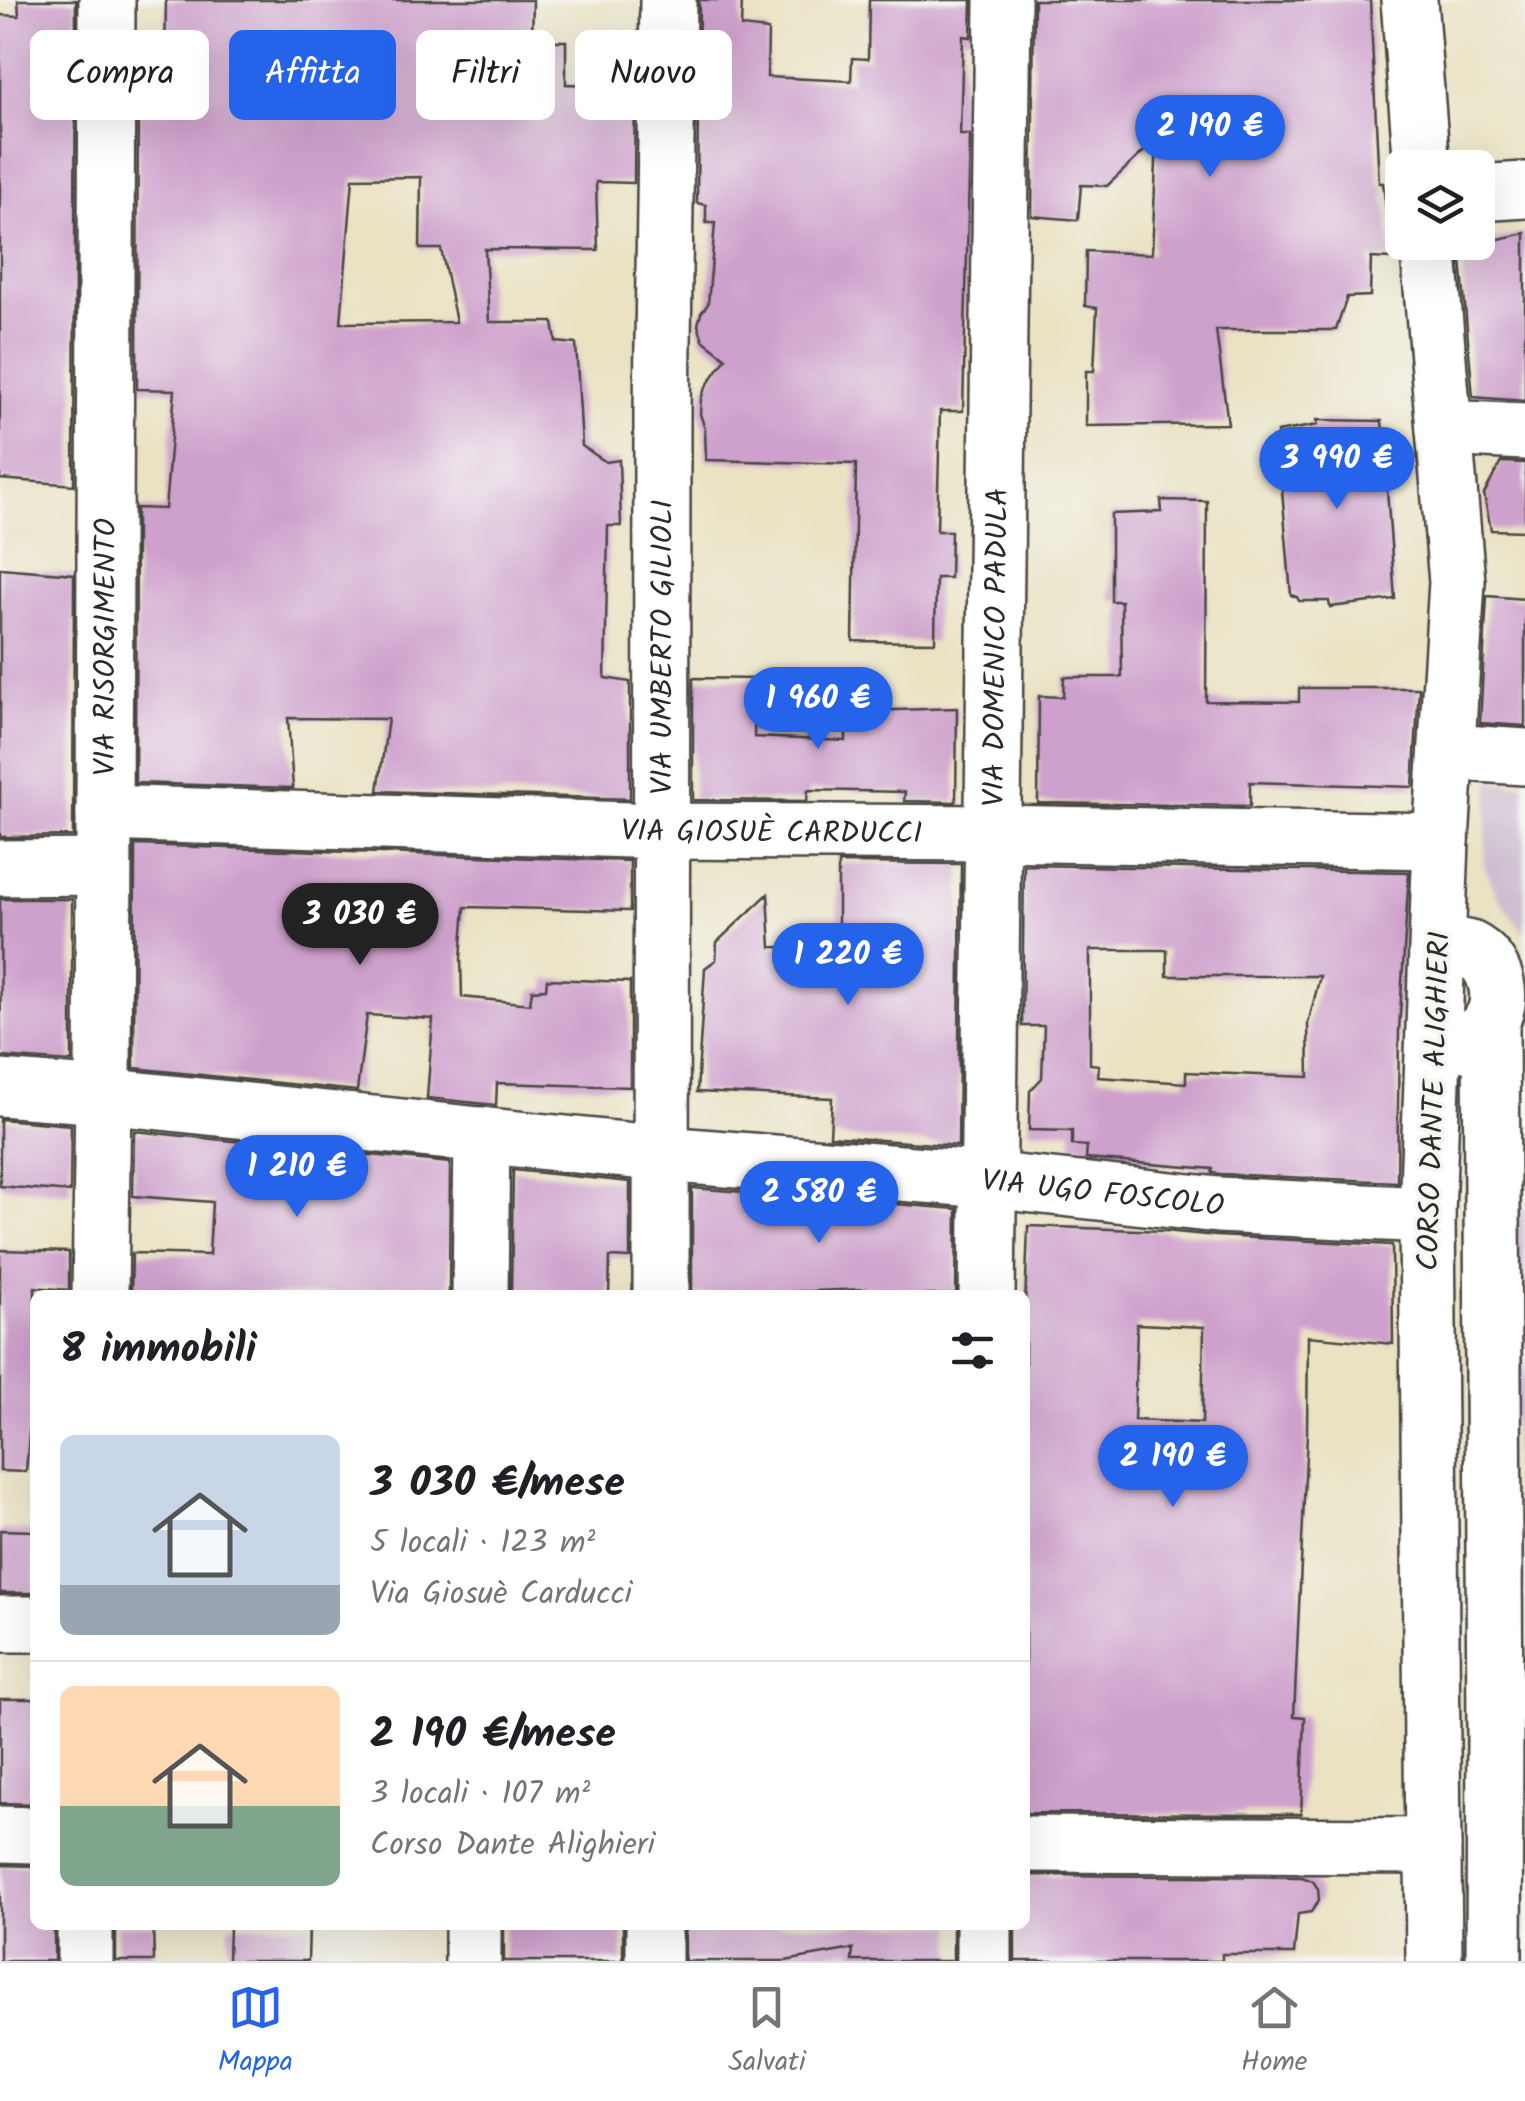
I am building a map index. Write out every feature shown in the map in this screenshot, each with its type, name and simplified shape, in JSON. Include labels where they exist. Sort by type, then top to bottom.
[{"type":"street","name":"VIA RISORGIMENTO","points":[[100,1290],[106,0]]},
{"type":"street","name":"VIA UMBERTO GILIOLI","points":[[661,1290],[662,410],[668,0]]},
{"type":"street","name":"VIA DOMENICO PADULA","points":[[988,1290],[1003,0]]},
{"type":"street","points":[[1408,0],[1420,150]]},
{"type":"street","points":[[1495,192],[1525,190]]},
{"type":"street","name":"CORSO DANTE ALIGHIERI","points":[[1430,260],[1458,582],[1441,840],[1428,1216],[1434,1961]]},
{"type":"street","points":[[1444,428],[1525,432]]},
{"type":"street","points":[[1446,752],[1525,758]]},
{"type":"street","name":"VIA GIOSUÈ CARDUCCI","points":[[104,813],[662,831],[1441,840]]},
{"type":"street","points":[[0,868],[104,867]]},
{"type":"street","points":[[1438,945],[1468,948],[1483,958],[1505,1000],[1510,1732],[1495,1838],[1494,1961]]},
{"type":"street","points":[[1433,1058],[1479,1035],[1505,1000]]},
{"type":"street","name":"VIA UGO FOSCOLO","points":[[0,1088],[1218,1205],[1428,1216]]},
{"type":"street","points":[[480,1290],[482,1136]]},
{"type":"street","points":[[0,1624],[30,1624]]},
{"type":"street","points":[[0,1834],[30,1835]]},
{"type":"street","points":[[1030,1844],[1433,1846],[1452,1866],[1470,1869],[1484,1860],[1495,1838]]},
{"type":"street","points":[[84,1961],[85,1930]]},
{"type":"street","points":[[472,1961],[473,1930]]},
{"type":"street","points":[[654,1930],[654,1961]]},
{"type":"street","points":[[984,1930],[984,1961]]},
{"type":"shaded area","points":[[1490,781],[1525,785],[1525,933],[1498,897],[1484,865]]},
{"type":"shaded area","points":[[1525,1116],[1525,1961],[1520,1961],[1510,1176]]},
{"type":"building","points":[[18,0],[76,0],[76,30],[30,30],[30,120],[76,120],[74,485],[0,479],[0,15],[19,16]]},
{"type":"building","points":[[166,0],[533,0],[532,30],[416,30],[416,120],[555,120],[555,41],[566,41],[566,84],[575,84],[575,120],[635,120],[634,183],[596,182],[598,250],[485,249],[489,322],[553,322],[556,342],[576,344],[582,446],[606,462],[619,460],[621,526],[608,526],[605,678],[630,682],[630,799],[378,791],[388,719],[288,718],[293,788],[135,783],[136,508],[165,509],[175,390],[137,389],[138,120],[209,120],[209,30],[166,30]],"holes":[[[421,177],[420,249],[441,249],[456,322],[341,323],[353,178]]]},
{"type":"building","points":[[699,0],[742,0],[741,27],[768,30],[767,77],[851,81],[852,58],[868,59],[869,0],[972,0],[971,37],[963,36],[960,135],[970,135],[963,411],[940,411],[937,531],[951,531],[950,578],[936,578],[935,642],[853,641],[856,464],[706,460],[701,399],[726,358],[703,340],[698,325],[708,304],[715,223],[706,223],[706,205],[697,203],[698,120],[732,120],[732,30],[699,30]]},
{"type":"building","points":[[1034,0],[1370,0],[1379,183],[1383,183],[1385,200],[1385,259],[1371,258],[1370,296],[1347,297],[1336,330],[1216,330],[1228,424],[1086,426],[1086,371],[1094,371],[1097,308],[1085,306],[1086,251],[1152,254],[1157,139],[1107,186],[1081,185],[1078,220],[1032,216]]},
{"type":"building","points":[[1525,233],[1525,401],[1473,397],[1461,260],[1495,260],[1495,240]]},
{"type":"building","points":[[1317,420],[1382,421],[1395,599],[1330,607],[1329,601],[1299,601],[1291,595],[1277,432],[1318,425]]},
{"type":"building","points":[[1501,462],[1525,463],[1525,531],[1491,530],[1484,494]]},
{"type":"building","points":[[1161,500],[1207,501],[1206,701],[1299,702],[1299,688],[1419,688],[1413,787],[1250,782],[1250,806],[1038,803],[1039,696],[1063,697],[1064,677],[1122,677],[1121,601],[1111,601],[1111,514],[1162,512]]},
{"type":"building","points":[[0,568],[74,574],[73,836],[0,837]]},
{"type":"building","points":[[1487,596],[1525,599],[1525,726],[1480,723]]},
{"type":"building","points":[[693,678],[756,679],[754,737],[846,741],[846,715],[957,708],[956,802],[904,801],[905,792],[808,790],[807,801],[693,800]]},
{"type":"building","points":[[135,845],[630,861],[630,911],[465,907],[461,958],[462,997],[530,1004],[532,990],[546,989],[547,979],[630,982],[630,1087],[497,1083],[496,1105],[427,1098],[433,1019],[367,1015],[357,1091],[134,1068]]},
{"type":"building","points":[[838,863],[961,864],[958,1146],[830,1136],[832,1098],[697,1092],[705,968],[716,960],[717,942],[768,894],[771,947],[838,948]]},
{"type":"building","points":[[1024,865],[1409,872],[1399,1030],[1397,1182],[1220,1174],[1212,1173],[1213,1169],[1086,1159],[1087,1146],[1072,1145],[1072,1131],[1029,1130],[1030,1091],[1042,1078],[1044,1026],[1022,1026]],"holes":[[[1090,950],[1167,950],[1167,976],[1320,976],[1308,1024],[1309,1077],[1186,1072],[1186,1083],[1098,1077],[1099,1065],[1090,1064]]]},
{"type":"building","points":[[0,899],[72,899],[72,1062],[1,1057]]},
{"type":"building","points":[[0,1119],[71,1125],[70,1192],[0,1186]]},
{"type":"building","points":[[134,1131],[450,1163],[449,1290],[131,1290],[132,1253],[209,1255],[212,1202],[133,1196]]},
{"type":"building","points":[[513,1170],[630,1182],[630,1258],[610,1257],[609,1290],[511,1290]]},
{"type":"building","points":[[692,1188],[957,1209],[956,1290],[692,1290]]},
{"type":"building","points":[[1028,1226],[1392,1245],[1393,1344],[1308,1336],[1294,1716],[1305,1717],[1301,1814],[1030,1813]],"holes":[[[1137,1324],[1204,1327],[1202,1423],[1134,1420]]]},
{"type":"building","points":[[0,1250],[69,1252],[69,1290],[30,1290],[26,1472],[0,1471]]},
{"type":"building","points":[[0,1530],[30,1531],[30,1593],[0,1593]]},
{"type":"building","points":[[0,1699],[30,1699],[30,1804],[0,1803]]},
{"type":"building","points":[[0,1865],[30,1866],[30,1930],[54,1930],[54,1961],[0,1961]]},
{"type":"building","points":[[1030,1875],[1302,1877],[1313,1881],[1318,1889],[1319,1900],[1311,1912],[1298,1914],[1294,1954],[1222,1954],[1222,1961],[1015,1961],[1015,1930],[1030,1930]]},
{"type":"building","points":[[116,1930],[153,1930],[154,1961],[116,1961]]},
{"type":"building","points":[[229,1930],[309,1930],[308,1961],[228,1961]]},
{"type":"building","points":[[504,1930],[623,1930],[623,1961],[504,1961]]},
{"type":"building","points":[[685,1930],[953,1930],[953,1961],[852,1961],[853,1949],[785,1961],[685,1961]]}]
